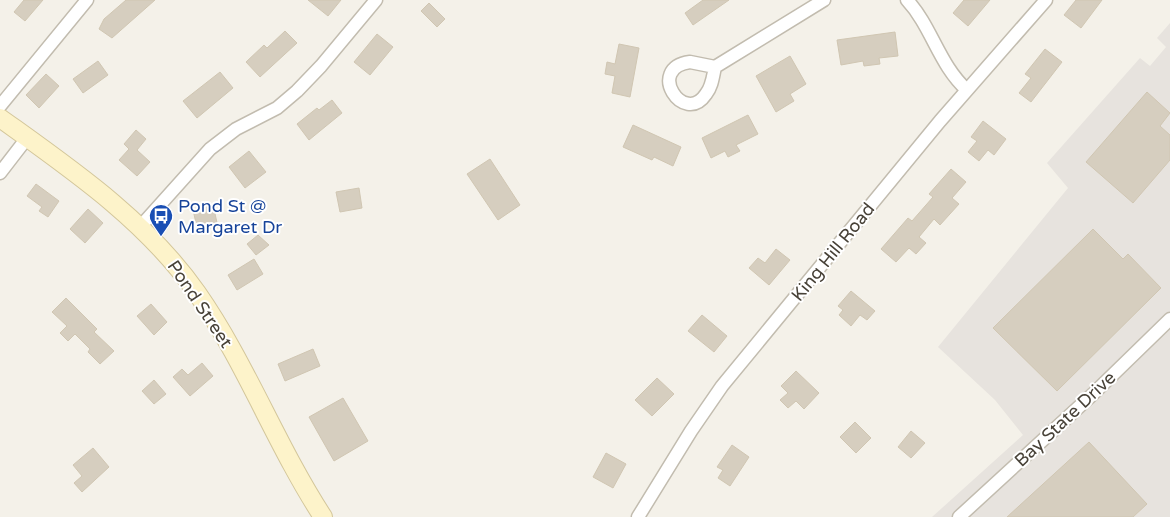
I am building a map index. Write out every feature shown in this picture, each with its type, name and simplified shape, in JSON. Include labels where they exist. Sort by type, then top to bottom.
[{"type":"main road","name":"Pond Street","points":[[0,118],[96,190],[140,227],[176,266],[213,318],[285,453],[324,517]]},
{"type":"street","points":[[0,106],[87,0]]},
{"type":"street","points":[[140,227],[210,149],[236,129],[277,108],[297,91],[321,66],[376,0]]},
{"type":"street","points":[[715,67],[824,0]]},
{"type":"street","points":[[907,0],[924,24],[952,75],[967,90]]},
{"type":"street","name":"King Hill Road","points":[[638,517],[686,438],[714,398],[967,90],[1046,0]]},
{"type":"street","points":[[0,173],[28,138]]},
{"type":"street","name":"Bay State Drive","points":[[959,517],[1093,394],[1170,319]]},
{"type":"shaded area","points":[[1170,23],[1170,517],[932,517],[1023,435],[995,400],[938,347],[1068,188],[1047,163],[1140,58],[1150,66],[1166,47],[1157,38]]},
{"type":"building","points":[[24,0],[43,0],[25,21],[14,12]]},
{"type":"building","points":[[126,0],[155,0],[112,38],[99,29],[104,19]]},
{"type":"building","points":[[308,0],[341,0],[328,16]]},
{"type":"building","points":[[703,0],[729,0],[693,25],[685,13]]},
{"type":"building","points":[[964,0],[990,0],[968,26],[953,13]]},
{"type":"building","points":[[1076,0],[1102,0],[1081,28],[1064,15]]},
{"type":"building","points":[[429,3],[445,19],[437,27],[421,11]]},
{"type":"building","points":[[285,31],[297,43],[260,77],[246,62],[264,45],[267,48]]},
{"type":"building","points":[[895,32],[898,56],[879,58],[880,64],[864,66],[863,61],[841,65],[837,40]]},
{"type":"building","points":[[377,34],[393,47],[370,75],[354,62]]},
{"type":"building","points":[[619,44],[639,48],[630,97],[612,93],[615,76],[605,74],[607,62],[615,64]]},
{"type":"building","points":[[1045,49],[1062,62],[1031,102],[1019,93],[1031,78],[1025,74]]},
{"type":"building","points":[[790,56],[806,84],[790,94],[794,101],[776,112],[756,76]]},
{"type":"building","points":[[98,61],[108,75],[83,93],[73,79]]},
{"type":"building","points":[[220,72],[233,88],[197,118],[183,101]]},
{"type":"building","points":[[46,74],[59,86],[39,108],[26,95]]},
{"type":"building","points":[[1147,92],[1170,113],[1160,126],[1170,135],[1170,160],[1133,203],[1086,162]]},
{"type":"building","points":[[332,100],[342,113],[309,140],[297,124],[317,108],[319,110]]},
{"type":"building","points":[[748,115],[758,134],[736,145],[740,151],[728,157],[725,151],[711,158],[702,138]]},
{"type":"building","points":[[983,121],[1006,139],[994,155],[988,150],[979,161],[968,152],[977,141],[971,137]]},
{"type":"building","points":[[633,125],[681,147],[673,166],[654,157],[652,160],[623,147]]},
{"type":"building","points":[[136,130],[146,139],[137,150],[150,162],[137,176],[119,160],[129,149],[124,144]]},
{"type":"building","points":[[249,151],[266,172],[245,188],[229,167]]},
{"type":"building","points":[[490,159],[520,205],[498,220],[467,174]]},
{"type":"building","points":[[951,169],[966,182],[952,198],[959,204],[940,225],[934,219],[919,237],[926,243],[916,254],[909,248],[896,262],[881,249],[908,218],[912,221],[933,197],[929,194]]},
{"type":"building","points":[[36,184],[59,201],[48,217],[39,211],[42,207],[27,196]]},
{"type":"building","points":[[359,188],[362,208],[340,212],[336,192]]},
{"type":"building","points":[[213,205],[218,227],[198,232],[193,210]]},
{"type":"building","points":[[88,209],[103,223],[85,243],[70,229]]},
{"type":"building","points":[[1093,229],[1123,259],[1128,254],[1161,288],[1057,391],[993,328]]},
{"type":"building","points":[[258,235],[269,245],[256,255],[247,244]]},
{"type":"building","points":[[776,249],[790,260],[769,285],[749,268],[758,258],[765,263]]},
{"type":"building","points":[[254,259],[263,274],[237,290],[228,275]]},
{"type":"building","points":[[851,291],[875,311],[867,320],[860,315],[851,326],[839,315],[843,310],[838,306]]},
{"type":"building","points":[[66,298],[97,329],[94,332],[114,351],[100,364],[88,352],[90,349],[75,334],[68,341],[60,333],[67,326],[52,312]]},
{"type":"building","points":[[151,304],[167,322],[154,335],[137,316]]},
{"type":"building","points":[[702,315],[727,336],[714,352],[688,331]]},
{"type":"building","points":[[313,349],[320,366],[285,381],[278,364]]},
{"type":"building","points":[[202,363],[213,376],[190,396],[173,377],[182,369],[188,375]]},
{"type":"building","points":[[796,371],[819,393],[804,409],[796,401],[788,408],[780,400],[788,393],[781,386]]},
{"type":"building","points":[[657,378],[674,394],[652,416],[635,400]]},
{"type":"building","points":[[154,380],[166,394],[154,404],[142,391]]},
{"type":"building","points":[[343,398],[368,441],[334,461],[309,417]]},
{"type":"building","points":[[855,422],[871,438],[856,453],[840,437]]},
{"type":"building","points":[[911,431],[925,443],[911,458],[898,447]]},
{"type":"building","points":[[1089,442],[1147,504],[1133,517],[1007,517]]},
{"type":"building","points":[[732,445],[749,457],[730,486],[718,478],[723,470],[717,467]]},
{"type":"building","points":[[93,448],[109,467],[82,492],[74,483],[82,476],[73,465]]},
{"type":"building","points":[[606,453],[626,464],[613,488],[593,477]]},
{"type":"place","name":"Pond St @ Margaret Dr","points":[[161,237]]}]
